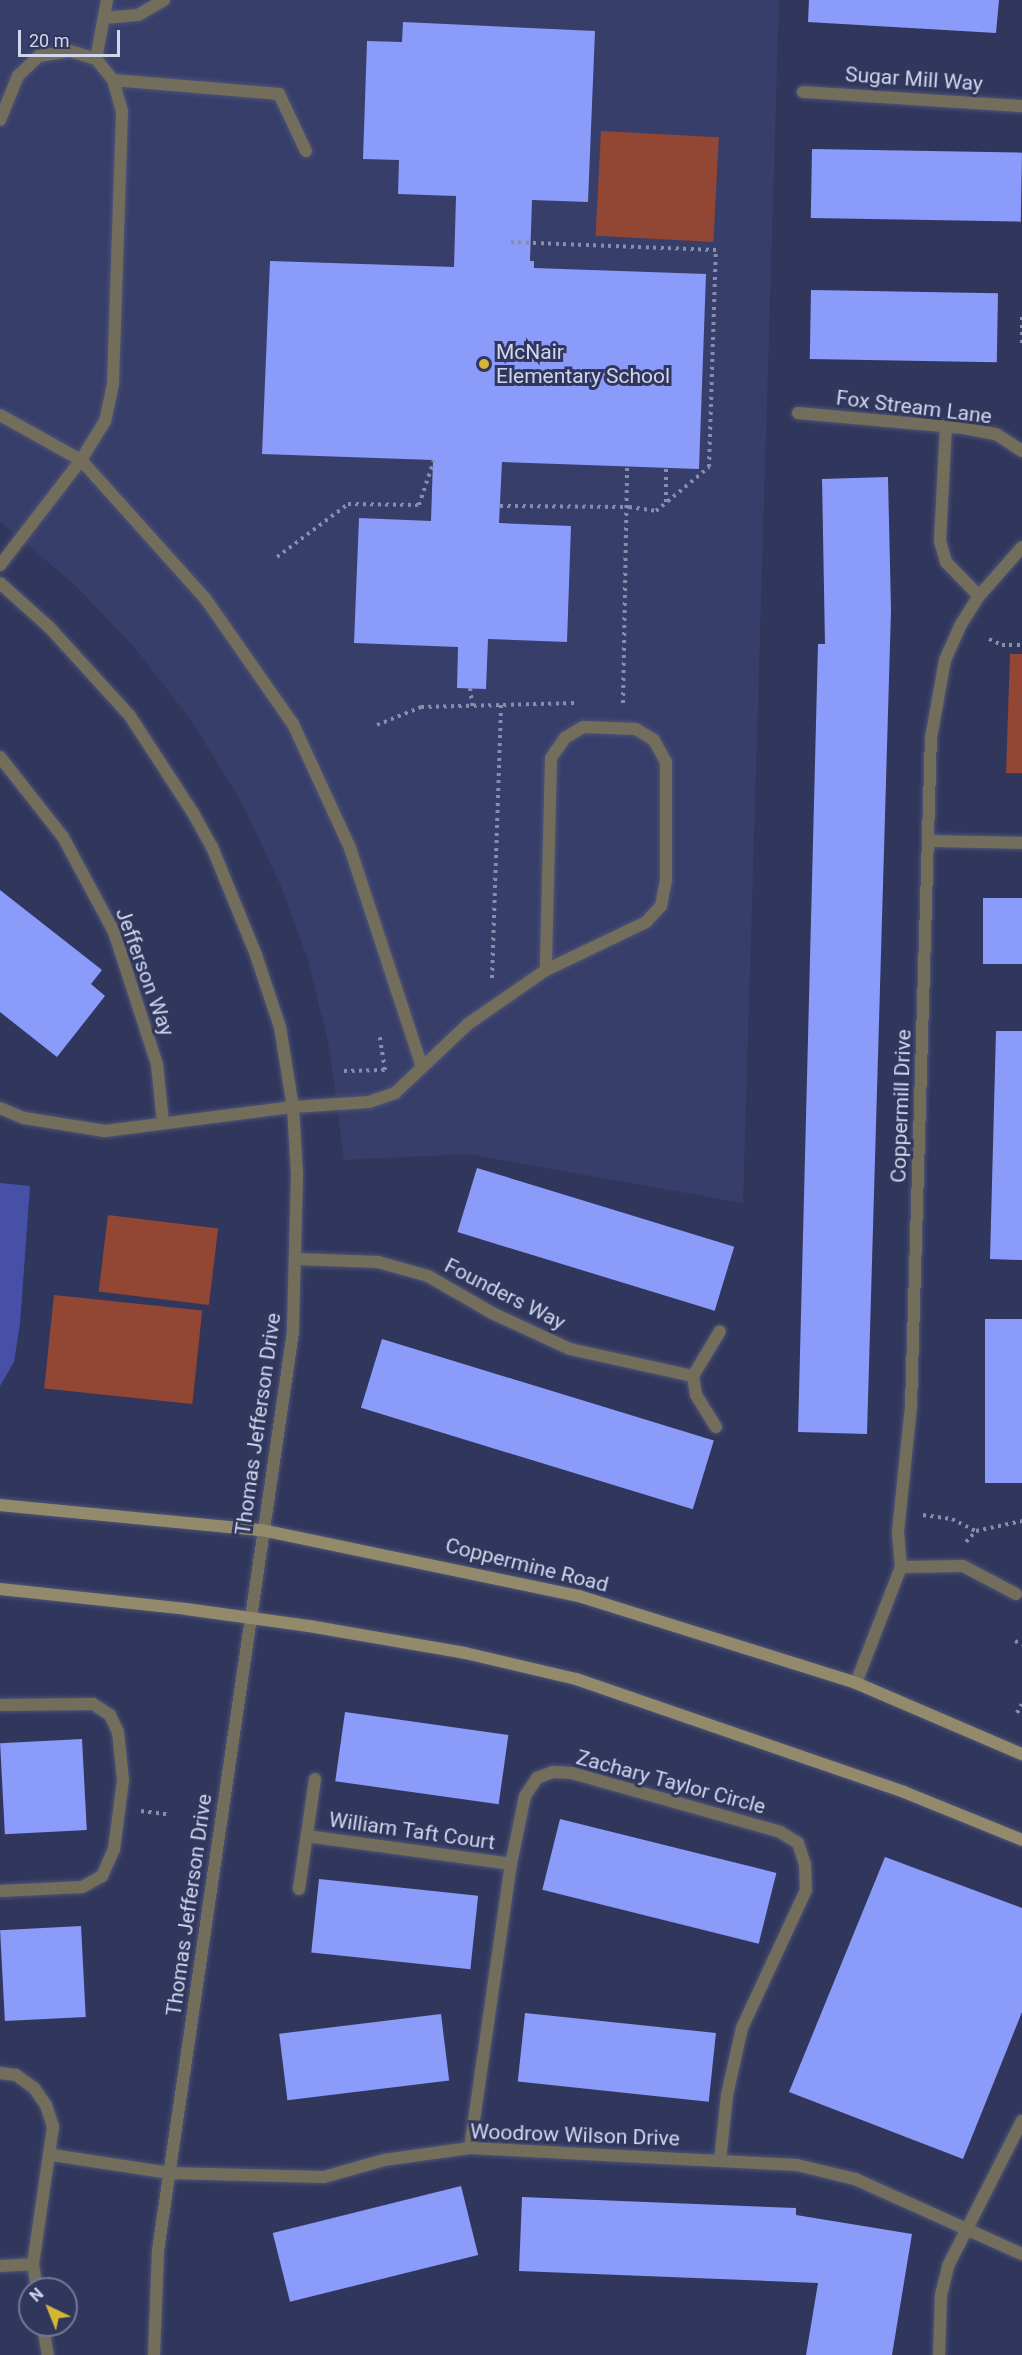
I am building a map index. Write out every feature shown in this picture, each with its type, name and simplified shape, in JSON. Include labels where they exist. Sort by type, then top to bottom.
[{"type":"street","points":[[96,59],[107,0]]},
{"type":"street","points":[[104,18],[138,15],[164,0]]},
{"type":"street","points":[[0,120],[18,75],[39,56],[70,51],[96,59],[113,80],[122,112],[113,384],[105,421],[81,460],[0,565]]},
{"type":"street","points":[[113,80],[279,94],[306,151]]},
{"type":"street","name":"Sugar Mill Way","points":[[803,92],[1022,106]]},
{"type":"street","name":"Fox Stream Lane","points":[[798,413],[946,426],[996,434],[1022,451]]},
{"type":"street","points":[[0,416],[81,460],[205,598],[293,724],[350,848],[422,1067]]},
{"type":"street","points":[[946,426],[940,541],[946,562],[979,596]]},
{"type":"street","name":"Coppermill Drive","points":[[856,1683],[901,1567],[899,1513],[911,1406],[931,738],[945,660],[960,626],[979,596],[1022,547]]},
{"type":"street","name":"Thomas Jefferson Drive","points":[[0,583],[50,628],[130,716],[193,813],[212,847],[256,955],[280,1027],[293,1107],[297,1259],[293,1332],[262,1530],[251,1620],[154,2281],[154,2355]]},
{"type":"street","points":[[0,1108],[24,1118],[105,1131],[293,1107],[369,1102],[395,1093],[468,1024],[546,970],[646,922],[661,906],[666,880],[666,762],[654,740],[636,729],[583,727],[566,738],[551,758],[546,970]]},
{"type":"street","name":"Jefferson Way","points":[[0,757],[63,837],[114,932],[157,1064],[163,1123]]},
{"type":"street","points":[[929,841],[1022,843]]},
{"type":"street","name":"Founders Way","points":[[297,1259],[378,1262],[428,1276],[492,1313],[570,1349],[693,1376]]},
{"type":"street","points":[[716,1427],[696,1395],[693,1376],[720,1331]]},
{"type":"street","name":"Coppermine Road","points":[[0,1505],[262,1530],[579,1596],[856,1683],[1022,1754]]},
{"type":"street","points":[[901,1567],[963,1566],[1016,1594]]},
{"type":"street","points":[[0,1589],[186,1609],[465,1653],[576,1679],[893,1788],[1022,1840]]},
{"type":"street","points":[[0,1705],[83,1703],[110,1715],[118,1732],[123,1780],[114,1850],[102,1876],[82,1887],[0,1891]]},
{"type":"street","name":"Zachary Taylor Circle","points":[[470,2148],[511,1864],[525,1796],[537,1778],[553,1772],[572,1773],[780,1832],[798,1843],[805,1864],[806,1890],[742,2028],[727,2095],[720,2161]]},
{"type":"street","points":[[299,1889],[315,1779]]},
{"type":"street","name":"William Taft Court","points":[[307,1836],[511,1864]]},
{"type":"street","points":[[0,2073],[16,2075],[34,2088],[46,2105],[53,2127],[52,2155],[33,2264],[35,2277]]},
{"type":"street","points":[[939,2355],[942,2295],[948,2266],[1022,2121]]},
{"type":"street","name":"Woodrow Wilson Drive","points":[[52,2155],[170,2173],[324,2177],[384,2160],[470,2148],[797,2165],[855,2179],[1022,2254]]},
{"type":"street","points":[[0,2266],[33,2264]]},
{"type":"street","points":[[45,2337],[48,2355]]},
{"type":"path","points":[[500,506],[629,507],[656,511],[709,467],[716,250],[509,242]]},
{"type":"path","points":[[1022,317],[1022,344]]},
{"type":"path","points":[[277,557],[348,504],[419,505],[434,460]]},
{"type":"path","points":[[623,703],[629,507],[627,466]]},
{"type":"path","points":[[666,467],[666,503]]},
{"type":"path","points":[[989,639],[1002,645],[1022,645]]},
{"type":"path","points":[[471,688],[473,709]]},
{"type":"path","points":[[492,978],[501,703]]},
{"type":"path","points":[[344,1071],[385,1070],[380,1033]]},
{"type":"path","points":[[899,1513],[952,1520],[976,1531]]},
{"type":"path","points":[[963,1545],[976,1531],[1022,1521]]},
{"type":"path","points":[[1015,1641],[1022,1644]]},
{"type":"path","points":[[1017,1713],[1022,1704]]},
{"type":"path","points":[[137,1810],[167,1814]]},
{"type":"shaded area","points":[[0,0],[779,0],[743,1203],[468,1154],[344,1160],[330,1051],[308,960],[281,886],[241,801],[192,722],[136,649],[73,583],[0,522]]},
{"type":"shaded area","points":[[601,131],[719,137],[713,242],[596,236]]},
{"type":"shaded area","points":[[1010,654],[1022,654],[1022,773],[1006,773]]},
{"type":"shaded area","points":[[0,1183],[30,1186],[20,1324],[14,1362],[0,1386]]},
{"type":"shaded area","points":[[108,1215],[218,1229],[209,1305],[99,1291]]},
{"type":"shaded area","points":[[54,1295],[202,1311],[192,1404],[44,1388]]},
{"type":"building","points":[[809,0],[999,0],[996,33],[808,22]]},
{"type":"building","name":"McNair Elementary School","points":[[403,22],[595,31],[588,202],[532,200],[530,261],[534,261],[534,268],[706,274],[699,469],[502,462],[499,523],[571,526],[567,642],[488,639],[486,689],[457,688],[458,647],[354,643],[359,518],[431,521],[433,460],[262,454],[270,261],[454,267],[456,196],[398,194],[399,160],[363,159],[367,41],[402,42]]},
{"type":"building","points":[[812,149],[1022,153],[1021,222],[811,218]]},
{"type":"building","points":[[811,290],[998,293],[997,362],[810,359]]},
{"type":"building","points":[[888,477],[891,610],[867,1434],[798,1432],[818,644],[825,644],[822,479]]},
{"type":"building","points":[[0,890],[102,970],[91,984],[105,996],[57,1057],[0,1012]]},
{"type":"building","points":[[983,898],[1022,898],[1022,964],[983,964]]},
{"type":"building","points":[[996,1031],[1022,1031],[1022,1260],[990,1259]]},
{"type":"building","points":[[477,1168],[734,1247],[715,1311],[457,1232]]},
{"type":"building","points":[[985,1319],[1022,1319],[1022,1483],[985,1483]]},
{"type":"building","points":[[382,1339],[714,1440],[693,1509],[361,1408]]},
{"type":"building","points":[[345,1712],[508,1735],[499,1804],[335,1781]]},
{"type":"building","points":[[82,1739],[87,1830],[5,1834],[0,1743]]},
{"type":"building","points":[[560,1819],[776,1873],[759,1944],[542,1890]]},
{"type":"building","points":[[885,1857],[1022,1908],[1022,2012],[963,2159],[789,2092]]},
{"type":"building","points":[[319,1879],[478,1896],[470,1969],[311,1953]]},
{"type":"building","points":[[81,1926],[86,2017],[5,2021],[0,1930]]},
{"type":"building","points":[[525,2013],[716,2033],[709,2102],[518,2082]]},
{"type":"building","points":[[441,2014],[449,2081],[287,2100],[279,2034]]},
{"type":"building","points":[[461,2186],[478,2255],[290,2302],[273,2233]]},
{"type":"building","points":[[522,2197],[796,2208],[796,2215],[912,2234],[892,2355],[806,2355],[818,2283],[519,2271]]},
{"type":"place","name":"McNair Elementary School","points":[[484,364]]}]
